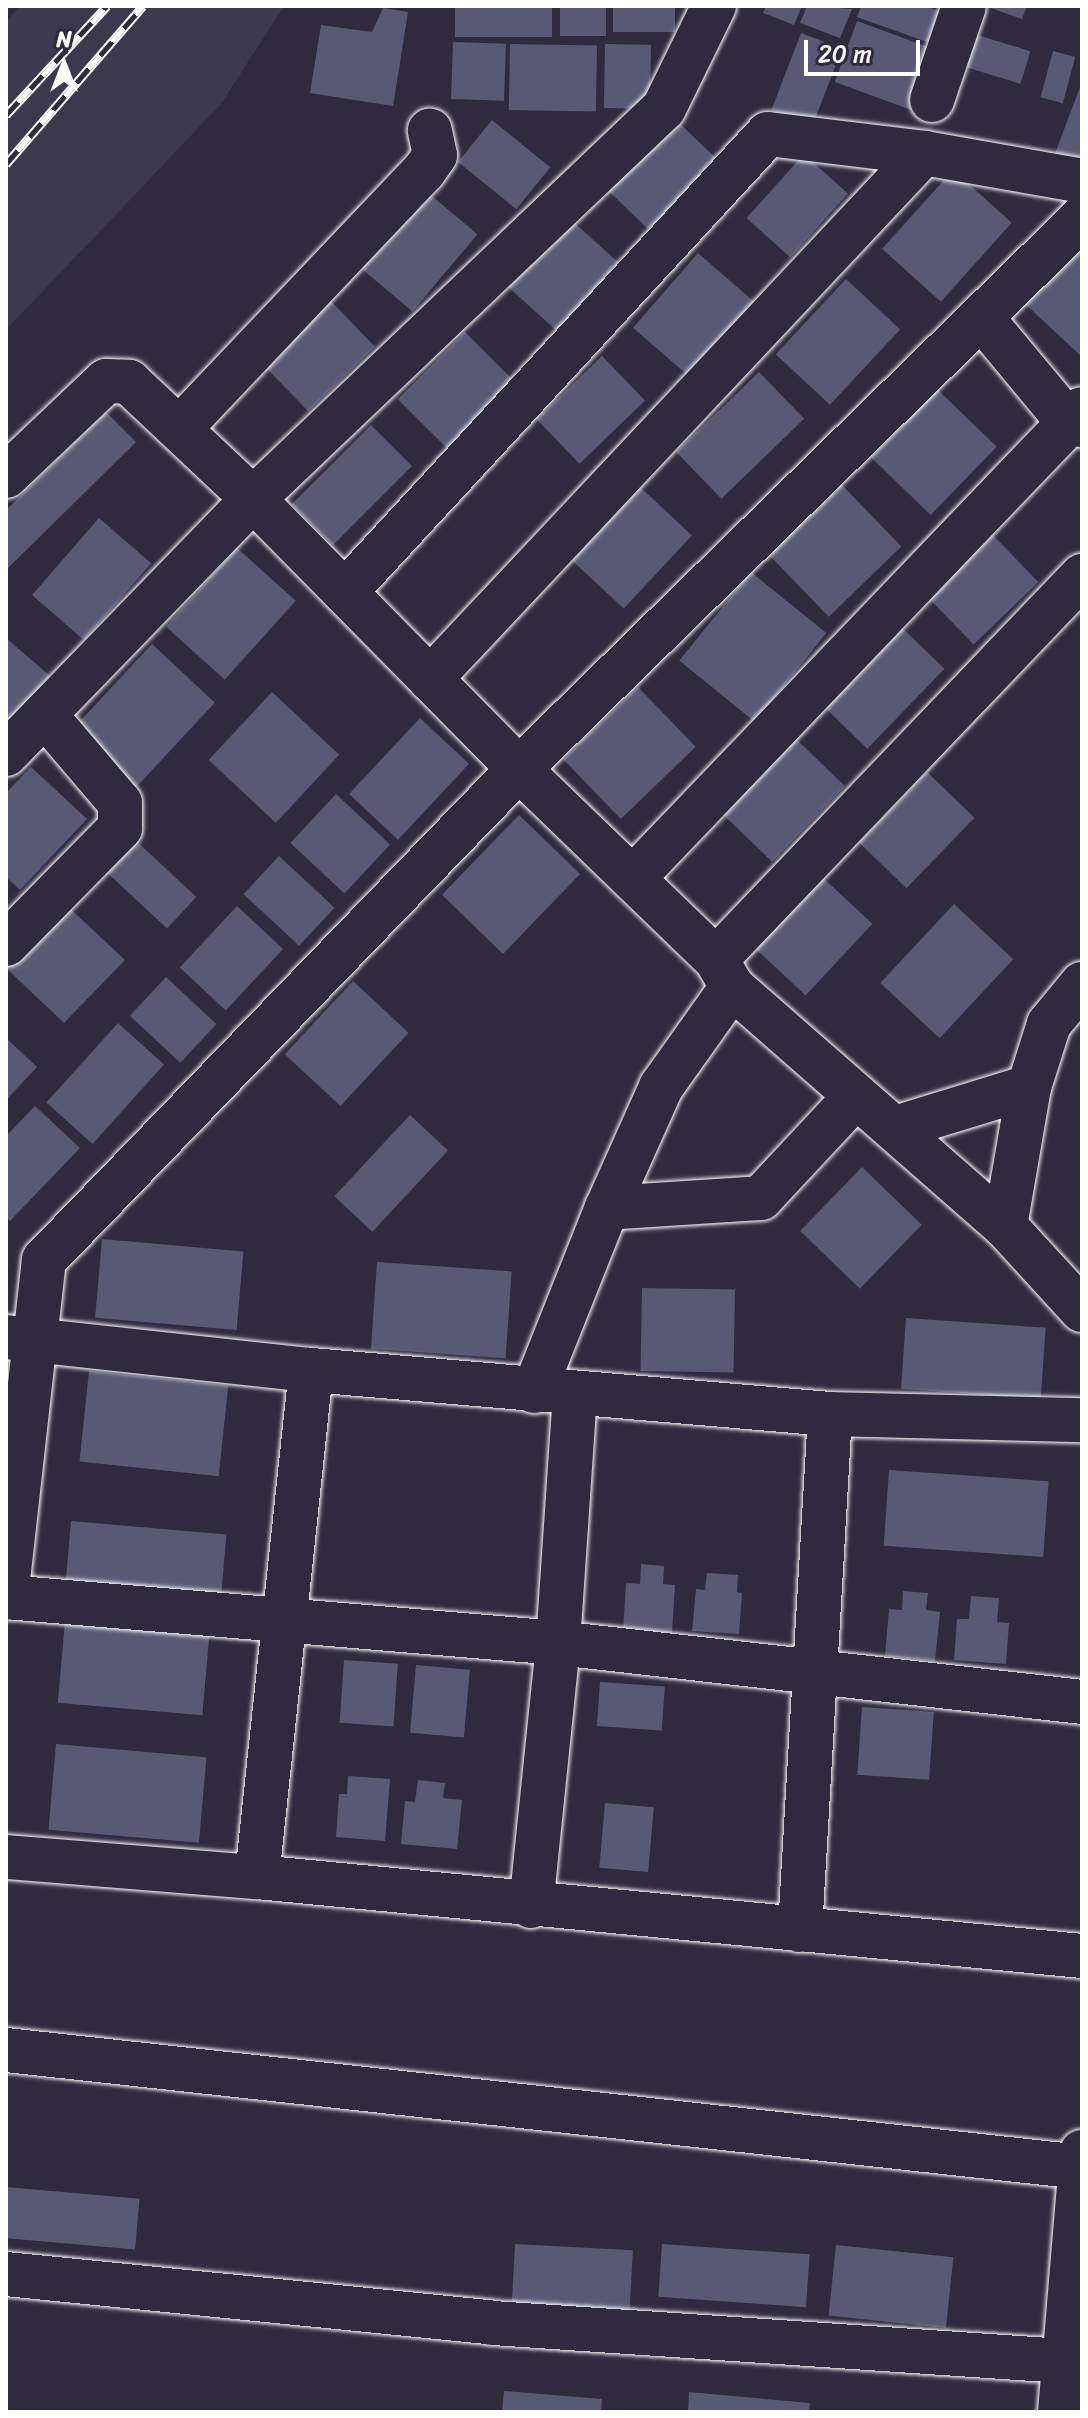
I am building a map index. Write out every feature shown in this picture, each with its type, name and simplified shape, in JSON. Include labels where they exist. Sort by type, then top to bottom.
[{"type":"street","points":[[6,754],[253,499],[664,108],[714,6]]},
{"type":"street","points":[[932,100],[964,6]]},
{"type":"street","points":[[180,428],[424,171],[435,155],[430,131]]},
{"type":"street","points":[[345,592],[768,134],[924,153],[1082,181]]},
{"type":"street","points":[[430,679],[924,153]]},
{"type":"street","points":[[1082,218],[519,769],[44,1260],[20,1338],[6,1597],[558,1643],[1082,1702]]},
{"type":"street","points":[[633,878],[1078,419],[981,317]]},
{"type":"street","points":[[6,476],[106,381],[129,382],[253,499],[519,769],[633,878],[724,973],[856,1096],[1005,1226],[1082,1310]]},
{"type":"street","points":[[531,1906],[558,1643],[555,1392],[607,1208],[661,1087],[724,973],[1082,576]]},
{"type":"street","points":[[6,944],[120,828],[120,803],[45,715]]},
{"type":"street","points":[[1005,1226],[1029,1087],[1049,1024],[1082,984]]},
{"type":"street","points":[[895,1128],[1029,1087]]},
{"type":"street","points":[[607,1208],[761,1198],[856,1096]]},
{"type":"street","points":[[20,1338],[311,1370],[830,1414],[1082,1420]]},
{"type":"street","points":[[257,1877],[311,1370]]},
{"type":"street","points":[[800,1930],[818,1674],[830,1414]]},
{"type":"street","points":[[6,1857],[257,1877],[531,1906],[1082,1956]]},
{"type":"street","points":[[6,2050],[1082,2167]]},
{"type":"street","points":[[1060,2412],[1082,2152]]},
{"type":"street","points":[[6,2274],[493,2323],[1064,2361]]},
{"type":"shaded area","points":[[20,6],[284,6],[221,104],[6,330],[6,22]]},
{"type":"building","points":[[455,6],[552,6],[552,37],[455,37]]},
{"type":"building","points":[[560,6],[606,6],[606,36],[560,36]]},
{"type":"building","points":[[613,6],[675,6],[675,32],[613,32]]},
{"type":"building","points":[[766,6],[802,6],[794,25],[763,13]]},
{"type":"building","points":[[807,6],[852,9],[840,38],[800,23]]},
{"type":"building","points":[[861,6],[925,6],[949,15],[938,46],[857,17]]},
{"type":"building","points":[[985,6],[1027,6],[1022,19]]},
{"type":"building","points":[[383,8],[408,12],[393,106],[310,93],[321,25],[372,32]]},
{"type":"building","points":[[857,21],[935,49],[913,110],[835,82]]},
{"type":"building","points":[[801,33],[842,49],[813,125],[772,110]]},
{"type":"building","points":[[974,34],[1030,51],[1020,84],[964,67]]},
{"type":"building","points":[[453,42],[506,44],[504,101],[451,99]]},
{"type":"building","points":[[510,44],[597,46],[596,112],[509,110]]},
{"type":"building","points":[[605,44],[651,45],[650,109],[604,108]]},
{"type":"building","points":[[1053,51],[1075,57],[1063,103],[1041,97]]},
{"type":"building","points":[[1082,82],[1082,166],[1054,156]]},
{"type":"building","points":[[673,117],[717,159],[649,230],[605,187]]},
{"type":"building","points":[[492,120],[550,167],[516,209],[458,162]]},
{"type":"building","points":[[804,154],[848,193],[790,257],[746,218]]},
{"type":"building","points":[[953,170],[1012,223],[941,302],[882,249]]},
{"type":"building","points":[[420,186],[477,234],[413,312],[355,263]]},
{"type":"building","points":[[569,218],[626,270],[565,338],[507,286]]},
{"type":"building","points":[[1082,243],[1082,357],[1022,301]]},
{"type":"building","points":[[698,253],[756,304],[691,378],[633,328]]},
{"type":"building","points":[[846,279],[900,329],[830,405],[776,354]]},
{"type":"building","points":[[327,297],[375,347],[308,411],[260,362]]},
{"type":"building","points":[[465,332],[520,387],[453,454],[398,399]]},
{"type":"building","points":[[602,356],[645,401],[580,464],[537,419]]},
{"type":"building","points":[[759,372],[804,419],[721,499],[676,452]]},
{"type":"building","points":[[937,389],[997,447],[931,515],[871,457]]},
{"type":"building","points":[[106,412],[136,442],[6,570],[6,510]]},
{"type":"building","points":[[371,425],[412,466],[333,545],[292,504]]},
{"type":"building","points":[[841,484],[901,547],[829,617],[768,554]]},
{"type":"building","points":[[640,487],[692,535],[624,609],[572,560]]},
{"type":"building","points":[[99,518],[151,563],[84,640],[32,595]]},
{"type":"building","points":[[989,531],[1038,582],[974,645],[924,594]]},
{"type":"building","points":[[237,548],[296,601],[225,680],[166,627]]},
{"type":"building","points":[[751,572],[826,633],[755,722],[679,661]]},
{"type":"building","points":[[897,623],[944,669],[867,749],[820,703]]},
{"type":"building","points":[[6,638],[57,682],[6,739]]},
{"type":"building","points":[[152,644],[215,703],[132,792],[69,733]]},
{"type":"building","points":[[638,687],[696,747],[621,819],[563,759]]},
{"type":"building","points":[[272,692],[339,755],[276,823],[209,760]]},
{"type":"building","points":[[420,718],[469,764],[398,840],[349,794]]},
{"type":"building","points":[[794,737],[845,786],[772,862],[721,813]]},
{"type":"building","points":[[31,767],[87,819],[20,890],[6,877],[6,793]]},
{"type":"building","points":[[927,772],[974,818],[906,888],[859,842]]},
{"type":"building","points":[[336,794],[390,844],[344,893],[290,843]]},
{"type":"building","points":[[519,815],[580,874],[503,954],[442,895]]},
{"type":"building","points":[[132,837],[196,897],[167,928],[103,868]]},
{"type":"building","points":[[279,856],[335,908],[299,946],[244,894]]},
{"type":"building","points":[[819,874],[872,924],[806,995],[752,946]]},
{"type":"building","points":[[62,901],[125,960],[64,1023],[6,968],[6,960]]},
{"type":"building","points":[[954,904],[1013,959],[940,1038],[880,983]]},
{"type":"building","points":[[237,906],[283,949],[226,1010],[180,967]]},
{"type":"building","points":[[166,977],[216,1024],[180,1063],[130,1016]]},
{"type":"building","points":[[353,981],[409,1033],[340,1106],[285,1054]]},
{"type":"building","points":[[118,1023],[164,1064],[92,1144],[46,1103]]},
{"type":"building","points":[[6,1038],[37,1067],[6,1100]]},
{"type":"building","points":[[35,1106],[80,1148],[10,1221],[6,1217],[6,1136]]},
{"type":"building","points":[[410,1115],[448,1150],[372,1232],[334,1196]]},
{"type":"building","points":[[862,1167],[922,1225],[860,1289],[800,1231]]},
{"type":"building","points":[[102,1239],[243,1251],[237,1330],[95,1318]]},
{"type":"building","points":[[377,1262],[512,1271],[506,1358],[371,1349]]},
{"type":"building","points":[[642,1288],[735,1290],[734,1373],[641,1371]]},
{"type":"building","points":[[906,1318],[1046,1328],[1041,1399],[901,1389]]},
{"type":"building","points":[[89,1371],[228,1386],[219,1476],[79,1462]]},
{"type":"building","points":[[889,1470],[1049,1481],[1043,1557],[884,1546]]},
{"type":"building","points":[[71,1521],[226,1535],[221,1598],[65,1585]]},
{"type":"building","points":[[641,1564],[664,1566],[663,1584],[675,1585],[672,1633],[623,1630],[626,1583],[640,1584]]},
{"type":"building","points":[[707,1573],[738,1575],[737,1592],[742,1593],[739,1634],[692,1631],[696,1589],[705,1590]]},
{"type":"building","points":[[903,1591],[928,1593],[926,1610],[940,1612],[935,1661],[885,1656],[889,1609],[902,1610]]},
{"type":"building","points":[[971,1596],[999,1598],[997,1622],[1009,1623],[1006,1664],[954,1660],[957,1619],[969,1619]]},
{"type":"building","points":[[65,1621],[209,1634],[202,1715],[58,1703]]},
{"type":"building","points":[[344,1660],[398,1664],[393,1727],[340,1723]]},
{"type":"building","points":[[416,1665],[470,1670],[464,1737],[410,1733]]},
{"type":"building","points":[[600,1682],[665,1687],[662,1730],[597,1726]]},
{"type":"building","points":[[862,1707],[934,1712],[929,1780],[857,1775]]},
{"type":"building","points":[[56,1744],[206,1757],[199,1843],[49,1830]]},
{"type":"building","points":[[348,1776],[390,1779],[385,1841],[336,1837],[339,1794],[347,1794]]},
{"type":"building","points":[[418,1780],[445,1783],[443,1798],[462,1800],[457,1849],[401,1844],[405,1801],[415,1802]]},
{"type":"building","points":[[605,1803],[654,1807],[648,1872],[599,1868]]},
{"type":"building","points":[[6,2187],[139,2199],[135,2249],[6,2238]]},
{"type":"building","points":[[515,2244],[633,2250],[630,2311],[512,2305]]},
{"type":"building","points":[[662,2244],[810,2254],[806,2307],[658,2297]]},
{"type":"building","points":[[836,2245],[953,2257],[946,2328],[829,2316]]},
{"type":"building","points":[[504,2391],[602,2399],[601,2412],[502,2412]]},
{"type":"building","points":[[689,2392],[810,2403],[809,2412],[688,2412]]},
{"type":"railway","points":[[6,115],[107,6]]},
{"type":"railway","points":[[6,164],[143,6]]}]
